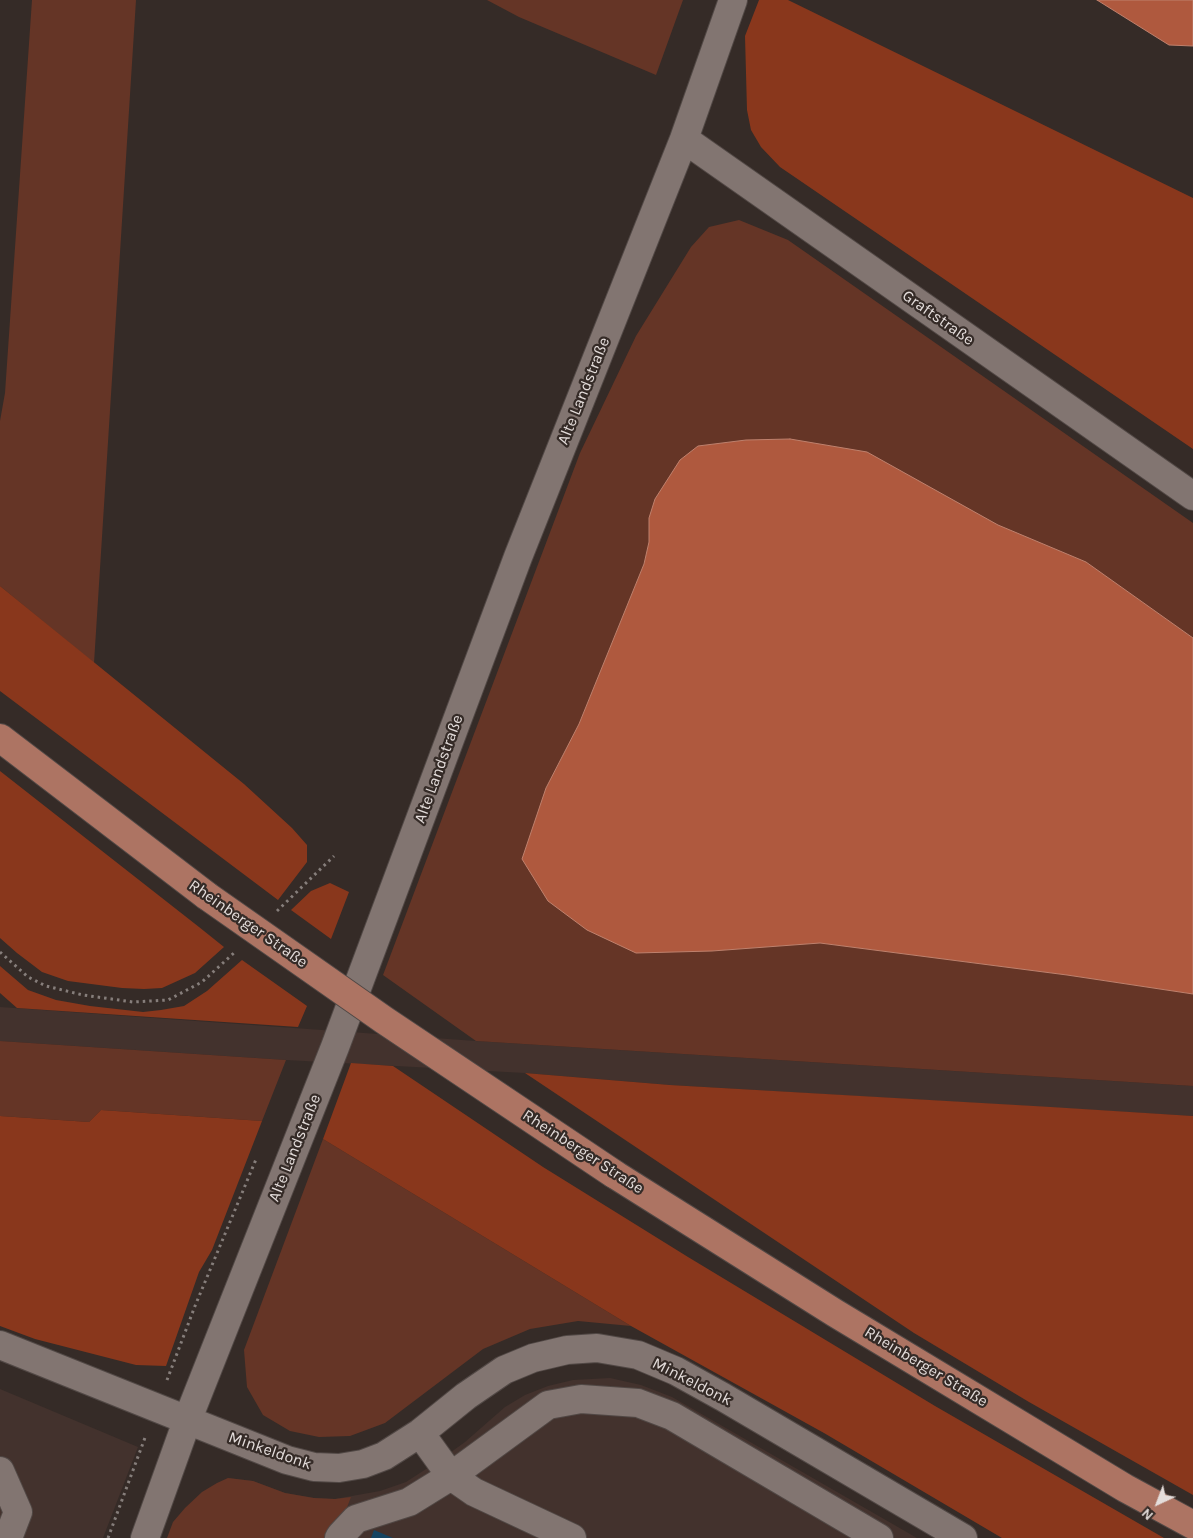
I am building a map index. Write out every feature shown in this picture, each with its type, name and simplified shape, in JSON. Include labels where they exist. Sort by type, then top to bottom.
[{"type":"main road","name":"Rheinberger Straße","points":[[0,738],[208,896],[384,1020],[614,1174],[835,1313],[1126,1488],[1193,1524]]},
{"type":"street","name":"Alte Landstraße","points":[[145,1538],[187,1421],[335,1046],[518,558],[684,140],[733,0]]},
{"type":"street","name":"Graftstraße","points":[[684,140],[1193,496]]},
{"type":"street","name":"Minkeldonk","points":[[0,1345],[287,1460],[314,1467],[339,1468],[362,1464],[384,1456],[420,1433],[466,1396],[504,1370],[533,1358],[567,1350],[597,1348],[638,1355],[676,1371],[723,1397],[963,1538]]},
{"type":"street","points":[[340,1538],[341,1534],[356,1519],[409,1502],[451,1476],[548,1406],[581,1399],[638,1403],[672,1416],[879,1538]]},
{"type":"street","points":[[420,1433],[451,1476],[474,1492],[572,1538]]},
{"type":"street","points":[[0,1471],[18,1512],[8,1538]]},
{"type":"path","points":[[273,915],[334,856]]},
{"type":"path","points":[[0,952],[28,977],[46,986],[83,995],[133,1002],[168,1000],[202,982],[239,949]]},
{"type":"shaded area","points":[[32,0],[136,0],[94,663],[0,586],[0,421],[5,393]]},
{"type":"shaded area","points":[[487,0],[683,0],[656,75],[519,17]]},
{"type":"shaded area","points":[[759,0],[788,0],[1193,198],[1193,449],[780,167],[761,147],[751,130],[747,110],[745,36]]},
{"type":"shaded area","points":[[1097,0],[1193,0],[1193,46],[1169,45]]},
{"type":"shaded area","points":[[739,220],[788,240],[1193,523],[1193,638],[1086,562],[790,439],[746,440],[698,446],[649,518],[649,542],[644,564],[579,724],[546,788],[712,951],[820,943],[1067,975],[1193,994],[1193,1086],[476,1041],[383,975],[580,453],[636,336],[691,247],[709,227]]},
{"type":"shaded area","points":[[790,439],[867,452],[998,525],[1086,562],[1193,638],[1193,994],[1067,975],[820,943],[712,951],[636,953],[587,930],[548,901],[522,859],[546,788],[579,724],[644,564],[649,542],[649,518],[655,499],[680,460],[698,446],[746,440]]},
{"type":"shaded area","points":[[0,586],[244,784],[292,828],[307,845],[307,862],[278,900],[0,691]]},
{"type":"shaded area","points":[[0,771],[224,947],[195,973],[162,988],[144,989],[68,981],[42,972],[17,953],[0,938]]},
{"type":"shaded area","points":[[330,883],[349,892],[331,939],[291,910],[311,891]]},
{"type":"shaded area","points":[[242,960],[307,1006],[298,1027],[17,1008],[0,993],[0,966],[28,990],[56,1000],[143,1012],[161,1010],[184,1006],[207,991]]},
{"type":"shaded area","points":[[0,1007],[476,1041],[1193,1086],[1193,1116],[670,1085],[525,1073],[286,1060],[0,1041]]},
{"type":"shaded area","points":[[0,1041],[286,1060],[262,1121],[101,1110],[89,1122],[0,1116]]},
{"type":"shaded area","points":[[351,1063],[393,1066],[543,1167],[688,1257],[935,1406],[1164,1538],[1002,1538],[824,1433],[631,1326],[323,1139]]},
{"type":"shaded area","points":[[525,1073],[670,1085],[1193,1116],[1193,1495],[1029,1402],[914,1333]]},
{"type":"shaded area","points":[[101,1110],[262,1121],[212,1250],[199,1272],[166,1366],[136,1365],[35,1339],[0,1326],[0,1116],[89,1122]]},
{"type":"shaded area","points":[[323,1139],[631,1326],[578,1321],[530,1329],[483,1349],[385,1423],[350,1436],[319,1437],[290,1431],[263,1415],[247,1387],[244,1350]]},
{"type":"shaded area","points":[[610,1378],[641,1385],[672,1397],[917,1538],[196,1538],[228,1478],[253,1481],[285,1493],[314,1498],[335,1499],[380,1491],[406,1482],[440,1460],[465,1442],[505,1407],[525,1395],[548,1386],[573,1380]]},
{"type":"shaded area","points":[[0,1389],[138,1447],[103,1538],[0,1538]]},
{"type":"shaded area","points":[[228,1478],[253,1481],[285,1493],[314,1498],[335,1499],[351,1497],[335,1538],[167,1538],[173,1522],[185,1508],[202,1492]]},
{"type":"building","points":[[374,1530],[393,1538],[371,1538]]}]
